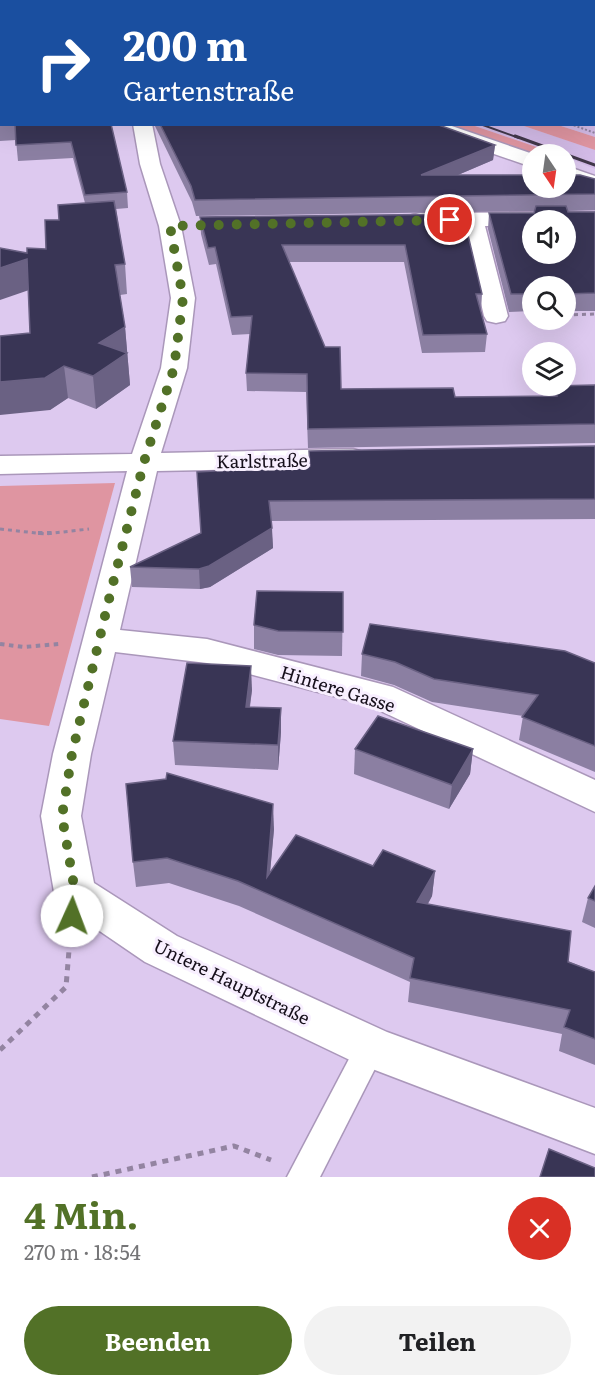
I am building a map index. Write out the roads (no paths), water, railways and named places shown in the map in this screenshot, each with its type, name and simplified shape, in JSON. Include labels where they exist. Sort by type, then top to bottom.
[{"type":"street","points":[[99,639],[144,462],[174,368],[183,298],[182,225],[150,164],[142,126]]},
{"type":"street","points":[[432,126],[522,157]]},
{"type":"street","points":[[576,176],[595,183]]},
{"type":"street","points":[[472,219],[496,316]]},
{"type":"street","points":[[402,221],[595,219]]},
{"type":"street","name":"Karlstraße","points":[[0,465],[385,458]]},
{"type":"street","name":"Hintere Gasse","points":[[99,639],[207,651],[380,696],[595,797]]},
{"type":"street","name":"Untere Hauptstraße","points":[[99,639],[72,754],[62,816],[75,892],[161,949],[371,1047],[595,1131]]},
{"type":"lane","points":[[305,1175],[371,1047]]},
{"type":"railway","points":[[486,126],[519,138]]},
{"type":"railway","points":[[515,136],[595,165]]}]
